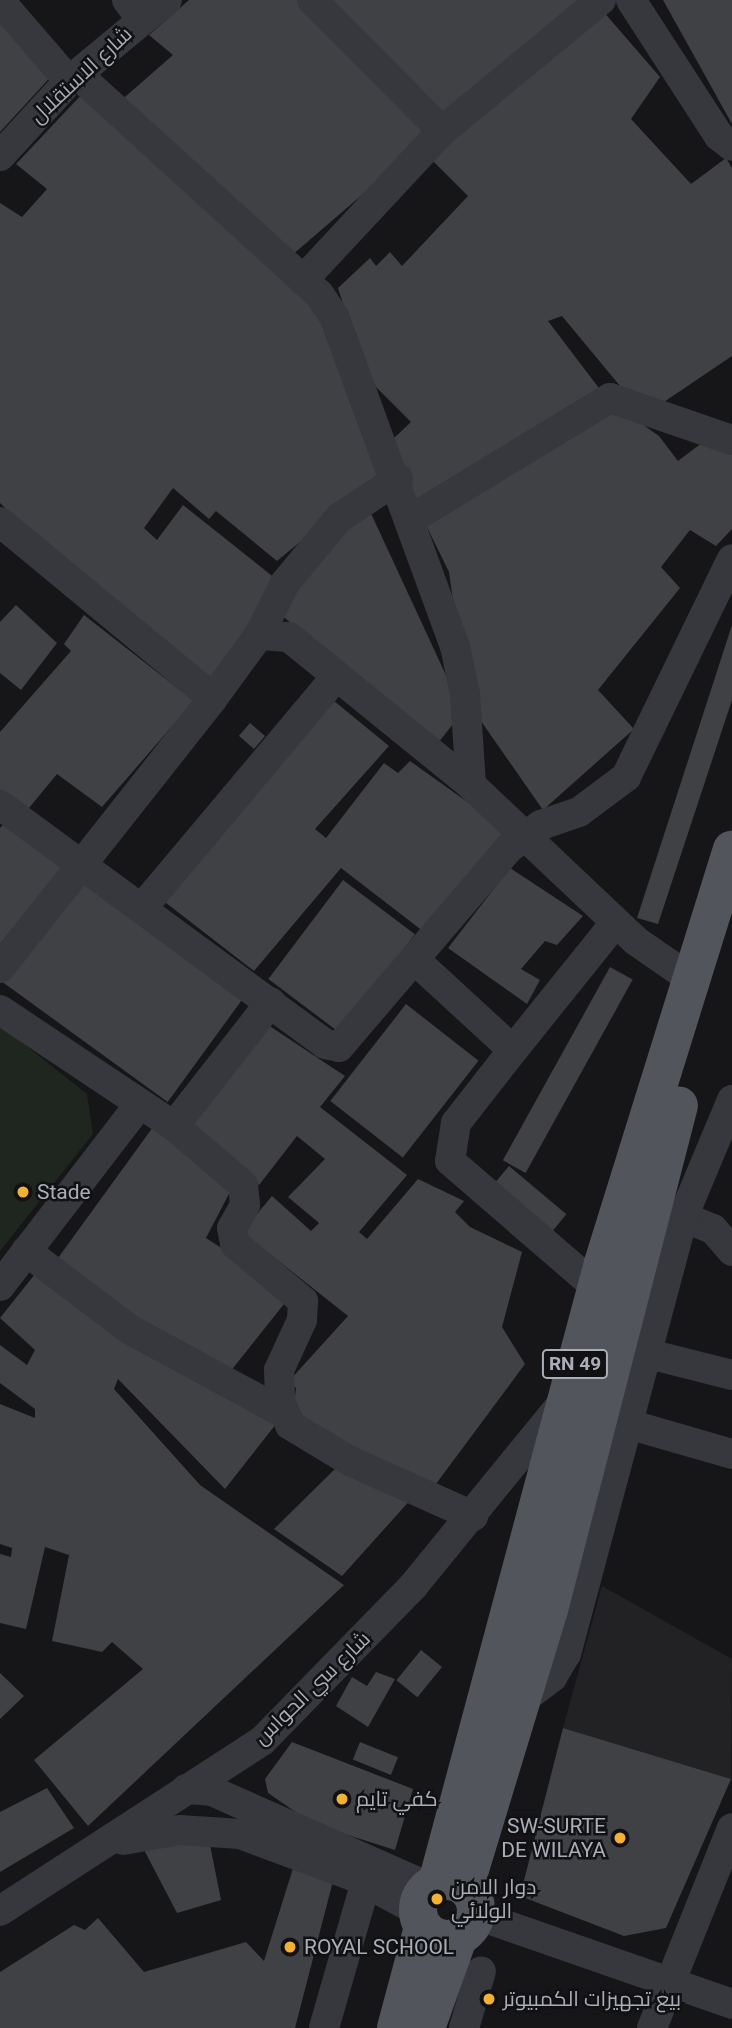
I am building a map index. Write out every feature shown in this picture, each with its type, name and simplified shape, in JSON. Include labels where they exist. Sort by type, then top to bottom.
[{"type":"main road","name":"RN 49","points":[[426,2028],[444,1907],[566,1399],[596,1287],[732,850]]},
{"type":"main road","name":"RN 49","points":[[396,2028],[522,1700],[633,1350],[664,1160],[732,932]]},
{"type":"street","name":"شارع الاستقلال","points":[[0,156],[134,10],[167,0]]},
{"type":"street","points":[[312,0],[442,131]]},
{"type":"street","points":[[303,281],[442,131],[601,0]]},
{"type":"street","points":[[631,0],[719,136],[732,146]]},
{"type":"street","points":[[0,1],[73,77],[303,281],[334,316],[398,479],[460,667],[471,785]]},
{"type":"street","points":[[411,519],[610,398],[732,440]]},
{"type":"street","points":[[0,968],[80,862],[213,698],[259,635],[285,583],[339,518],[398,479]]},
{"type":"street","points":[[5,538],[213,698]]},
{"type":"street","points":[[0,805],[325,1044],[339,1047],[524,835],[579,812],[626,777],[732,559]]},
{"type":"street","points":[[259,635],[289,637],[471,785],[615,923],[691,979]]},
{"type":"street","points":[[142,908],[337,676]]},
{"type":"street","points":[[596,1287],[450,1161],[456,1123],[615,923]]},
{"type":"street","points":[[415,960],[513,1050]]},
{"type":"street","points":[[174,1126],[271,1002]]},
{"type":"street","points":[[0,1010],[174,1126],[243,1185],[245,1205],[232,1228],[235,1244],[303,1301],[297,1334],[279,1370],[284,1413]]},
{"type":"street","points":[[0,1286],[139,1105]]},
{"type":"street","points":[[522,1700],[552,1677],[566,1654],[628,1424],[633,1350],[683,1217],[731,1105]]},
{"type":"street","points":[[664,1160],[704,1168]]},
{"type":"street","points":[[683,1217],[713,1229],[732,1251]]},
{"type":"street","points":[[26,1251],[129,1329],[284,1413],[308,1439],[473,1516]]},
{"type":"street","points":[[633,1350],[732,1376]]},
{"type":"street","name":"شارع سي الحواس","points":[[0,1911],[262,1741],[334,1672],[473,1516],[566,1399]]},
{"type":"street","points":[[628,1424],[732,1454]]},
{"type":"street","points":[[186,1789],[212,1791],[444,1907]]},
{"type":"street","points":[[652,2028],[668,1978],[732,1828]]},
{"type":"street","points":[[105,1845],[180,1830],[229,1831],[366,1882],[668,1978],[732,2004]]},
{"type":"street","points":[[324,2028],[366,1882]]},
{"type":"street","points":[[464,2028],[481,1971]]},
{"type":"shaded area","name":"Stade","points":[[0,1025],[87,1094],[93,1134],[0,1251]]},
{"type":"shaded area","points":[[602,1586],[732,1659],[731,1779],[563,1728]]},
{"type":"building","points":[[189,0],[300,0],[434,133],[284,262],[118,103],[173,55],[149,35]]},
{"type":"building","points":[[323,0],[586,0],[442,122]]},
{"type":"building","points":[[663,0],[732,0],[732,124]]},
{"type":"building","points":[[0,8],[56,71],[0,132]]},
{"type":"building","points":[[602,10],[660,77],[631,119],[691,184],[726,158],[732,168],[732,356],[655,408],[635,404],[562,316],[548,321],[605,396],[417,508],[393,439],[411,422],[366,377],[338,288],[370,258],[376,266],[390,252],[402,266],[468,196],[427,155]]},
{"type":"building","points":[[86,90],[316,300],[383,473],[277,561],[216,511],[209,519],[173,488],[144,528],[157,540],[183,505],[281,583],[209,681],[60,561],[0,503],[0,203],[22,217],[47,189],[16,164]]},
{"type":"building","points":[[609,401],[659,436],[678,461],[711,436],[732,452],[732,529],[716,546],[690,530],[661,567],[680,588],[598,690],[634,729],[543,810],[467,701],[449,572],[423,519]]},
{"type":"building","points":[[368,507],[451,686],[453,724],[438,743],[280,614],[280,604]]},
{"type":"building","points":[[16,605],[57,643],[21,690],[0,673],[0,622]]},
{"type":"building","points":[[84,615],[194,701],[102,807],[57,774],[24,814],[0,794],[0,732],[71,651],[64,644]]},
{"type":"building","points":[[732,625],[732,700],[658,924],[637,918]]},
{"type":"building","points":[[328,696],[389,746],[315,829],[326,838],[384,763],[398,773],[410,761],[508,831],[424,932],[341,868],[254,971],[161,899]]},
{"type":"building","points":[[250,723],[265,736],[254,749],[239,736]]},
{"type":"building","points":[[6,822],[63,866],[0,944],[0,828]]},
{"type":"building","points":[[510,868],[583,916],[557,945],[545,941],[521,969],[540,980],[527,1004],[448,948]]},
{"type":"building","points":[[80,874],[246,994],[168,1102],[2,982]]},
{"type":"building","points":[[343,880],[415,934],[340,1033],[268,979]]},
{"type":"building","points":[[610,967],[633,980],[526,1173],[503,1160]]},
{"type":"building","points":[[406,1004],[478,1061],[403,1158],[330,1101]]},
{"type":"building","points":[[265,1023],[345,1076],[320,1107],[407,1175],[359,1232],[367,1239],[418,1179],[464,1201],[455,1212],[470,1227],[522,1252],[502,1327],[525,1364],[430,1492],[292,1422],[296,1388],[289,1381],[348,1316],[242,1232],[272,1196],[311,1231],[319,1223],[288,1197],[325,1159],[297,1136],[259,1185],[186,1120]]},
{"type":"building","points":[[153,1127],[232,1188],[206,1238],[292,1294],[226,1377],[53,1265]]},
{"type":"building","points":[[509,1166],[566,1214],[549,1235],[492,1187]]},
{"type":"building","points":[[39,1269],[280,1419],[225,1489],[118,1379],[114,1389],[200,1485],[344,1585],[88,1826],[34,1760],[143,1669],[112,1642],[102,1652],[52,1641],[69,1555],[45,1547],[26,1629],[0,1623],[0,1554],[11,1557],[12,1548],[0,1544],[0,1404],[35,1418],[35,1409],[0,1383],[0,1345],[27,1365],[35,1350],[0,1318]]},
{"type":"building","points":[[340,1464],[413,1497],[342,1576],[274,1529]]},
{"type":"building","points":[[421,1650],[442,1667],[417,1697],[396,1680]]},
{"type":"building","points":[[376,1672],[395,1679],[368,1727],[336,1706],[352,1677],[367,1686]]},
{"type":"building","points":[[0,1673],[24,1696],[0,1719]]},
{"type":"building","name":"SW-SURTE DE WILAYA","points":[[563,1728],[731,1779],[666,1928],[624,1936],[520,1896]]},
{"type":"building","name":"كفي تايم","points":[[292,1742],[413,1789],[395,1850],[313,1824],[268,1793],[265,1779]]},
{"type":"building","points":[[360,1742],[398,1757],[391,1775],[353,1760]]},
{"type":"building","points":[[47,1788],[74,1828],[0,1872],[0,1812]]},
{"type":"building","points":[[209,1840],[221,1900],[177,1913],[142,1846]]},
{"type":"building","points":[[294,1865],[333,1881],[295,2028],[0,2028],[0,1972],[74,1925],[85,1930],[98,1918],[144,1972],[246,1942],[264,1961]]},
{"type":"place","name":"Stade","points":[[23,1192]]},
{"type":"place","name":"كفي تايم","points":[[342,1799]]},
{"type":"place","name":"SW-SURTE DE WILAYA","points":[[620,1838]]},
{"type":"place","name":"دوار الامن الولائي","points":[[437,1899]]},
{"type":"place","name":"ROYAL SCHOOL","points":[[290,1947]]},
{"type":"place","name":"بيع تجهيزات الكمبيوتر","points":[[489,1999]]}]
